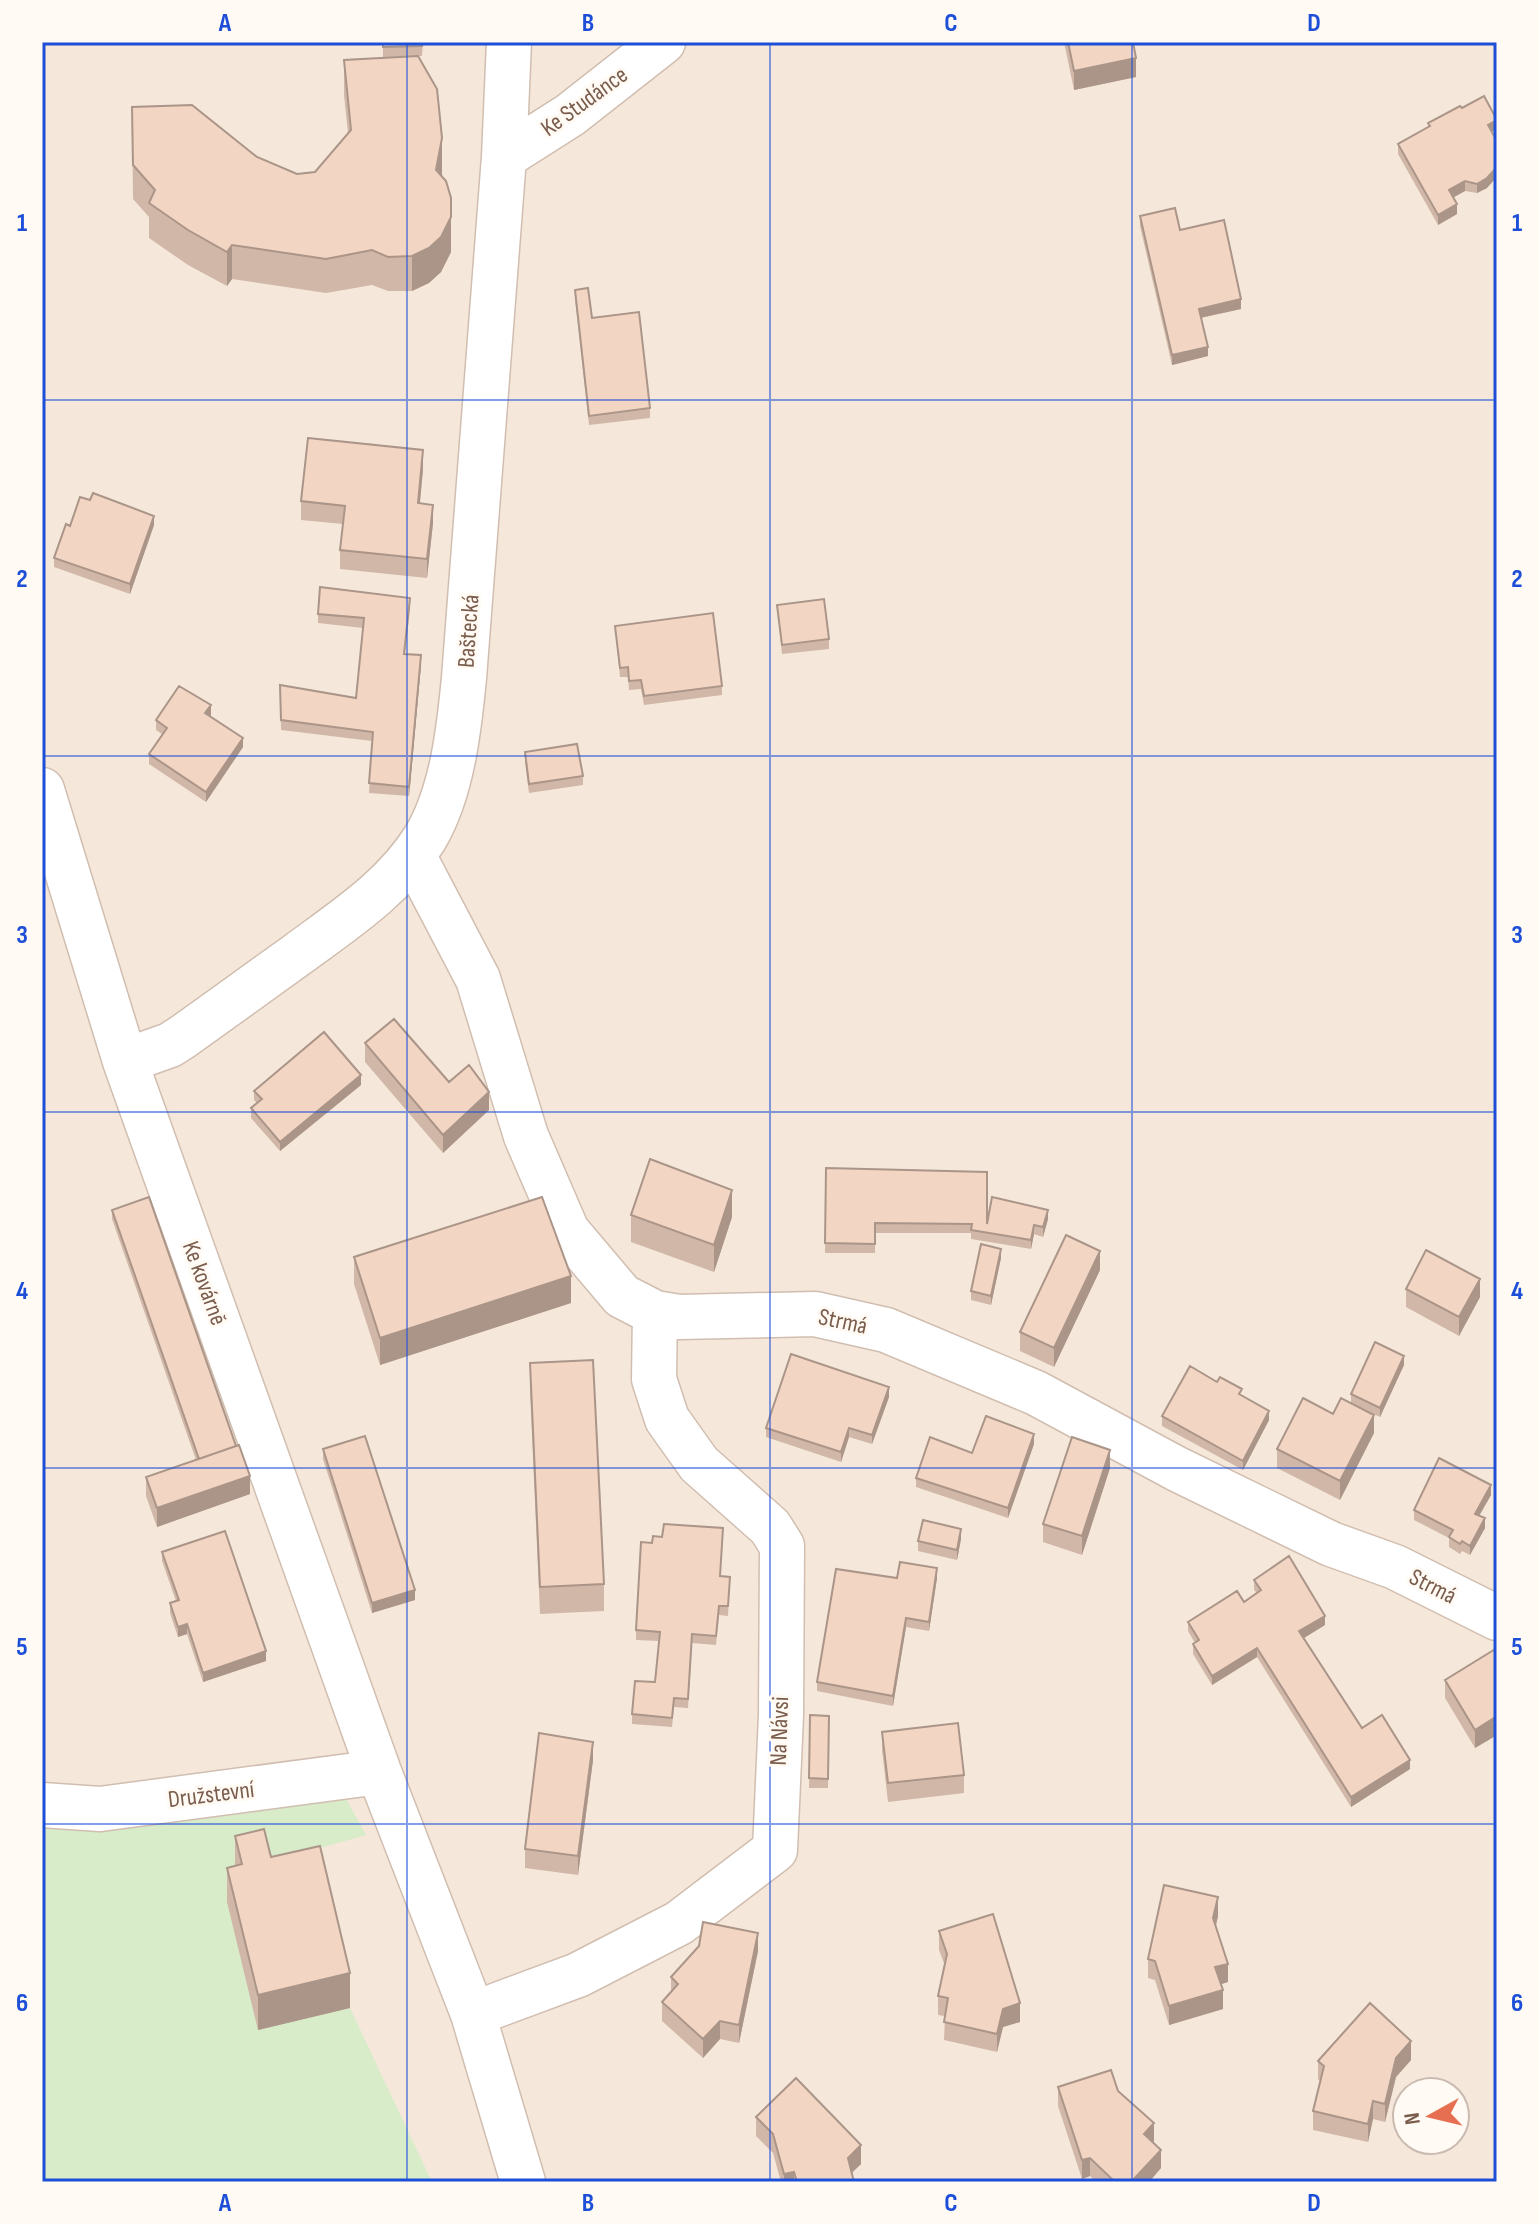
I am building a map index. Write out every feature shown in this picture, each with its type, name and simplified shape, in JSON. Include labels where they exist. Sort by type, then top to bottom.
[{"type":"street","name":"Baštecká","points":[[125,1061],[153,1052],[184,1036],[366,903],[413,855],[437,814],[457,739],[464,678],[504,157],[509,42]]},
{"type":"street","name":"Ke Studánce","points":[[504,157],[570,115],[663,42]]},
{"type":"street","name":"Ke kovárně","points":[[42,790],[125,1061],[379,1772]]},
{"type":"street","name":"Strmá","points":[[413,855],[478,979],[526,1136],[567,1231],[622,1296],[655,1313],[679,1317],[815,1314],[886,1330],[1036,1393],[1177,1469],[1275,1517],[1331,1544],[1395,1567],[1497,1618]]},
{"type":"street","name":"Na Návsi","points":[[473,2014],[578,1975],[679,1923],[775,1850],[781,1715],[782,1546],[770,1527],[699,1464],[667,1419],[654,1379],[655,1313]]},
{"type":"street","name":"Družstevní","points":[[42,1805],[100,1809],[379,1772]]},
{"type":"street","points":[[379,1772],[473,2014],[523,2182]]},
{"type":"shaded area","points":[[42,42],[1497,42],[1497,2182],[42,2182]]},
{"type":"green space","points":[[343,1793],[366,1835],[264,1864],[350,2008],[432,2182],[42,2182],[42,1823]]},
{"type":"building","points":[[383,42],[423,42],[422,46],[383,47]]},
{"type":"building","points":[[1068,42],[1133,42],[1136,58],[1074,71]]},
{"type":"building","points":[[418,56],[437,89],[442,138],[436,170],[446,181],[451,198],[451,217],[441,237],[429,248],[412,256],[388,257],[372,250],[326,259],[232,245],[227,252],[149,203],[155,190],[133,165],[132,107],[192,105],[257,157],[297,174],[315,172],[351,130],[344,60]]},
{"type":"building","points":[[1484,96],[1497,120],[1488,125],[1497,141],[1497,167],[1477,184],[1465,181],[1449,190],[1457,204],[1438,215],[1398,144],[1430,126],[1428,123]]},
{"type":"building","points":[[1175,208],[1180,230],[1224,220],[1241,299],[1199,309],[1208,347],[1172,355],[1140,216]]},
{"type":"building","points":[[588,288],[592,318],[639,312],[650,408],[589,416],[575,290]]},
{"type":"building","points":[[308,438],[423,450],[418,503],[433,505],[427,559],[340,550],[345,506],[301,501]]},
{"type":"building","points":[[93,493],[154,516],[130,584],[54,558],[80,497],[90,500]]},
{"type":"building","points":[[320,587],[410,598],[404,654],[421,655],[409,787],[369,783],[373,732],[281,720],[280,685],[356,698],[364,618],[318,614]]},
{"type":"building","points":[[824,599],[829,639],[782,645],[777,605]]},
{"type":"building","points":[[713,613],[722,686],[644,696],[641,680],[629,681],[628,667],[620,668],[615,626]]},
{"type":"building","points":[[179,686],[211,705],[205,713],[243,738],[206,792],[149,754],[167,728],[156,720]]},
{"type":"building","points":[[577,744],[583,776],[529,784],[525,752]]},
{"type":"building","points":[[394,1019],[449,1082],[469,1065],[489,1092],[443,1135],[365,1043]]},
{"type":"building","points":[[324,1032],[361,1075],[280,1142],[251,1108],[262,1099],[254,1091]]},
{"type":"building","points":[[650,1159],[732,1190],[714,1245],[631,1215]]},
{"type":"building","points":[[826,1168],[987,1172],[987,1224],[992,1197],[1048,1210],[1043,1227],[1034,1225],[1031,1240],[971,1230],[972,1224],[875,1223],[875,1244],[825,1243]]},
{"type":"building","points":[[149,1197],[236,1446],[199,1459],[112,1210]]},
{"type":"building","points":[[542,1197],[571,1276],[380,1338],[354,1257]]},
{"type":"building","points":[[1066,1235],[1100,1251],[1054,1348],[1020,1332]]},
{"type":"building","points":[[981,1244],[1001,1249],[991,1296],[971,1291]]},
{"type":"building","points":[[1426,1250],[1480,1279],[1459,1317],[1406,1289]]},
{"type":"building","points":[[1375,1342],[1404,1356],[1380,1408],[1351,1394]]},
{"type":"building","points":[[791,1354],[889,1387],[872,1435],[849,1428],[841,1452],[766,1428]]},
{"type":"building","points":[[593,1360],[604,1584],[540,1587],[530,1363]]},
{"type":"building","points":[[1190,1366],[1217,1382],[1220,1377],[1242,1389],[1239,1394],[1269,1411],[1243,1461],[1162,1416]]},
{"type":"building","points":[[1303,1398],[1333,1414],[1341,1398],[1374,1415],[1340,1481],[1277,1449]]},
{"type":"building","points":[[986,1416],[1034,1434],[1008,1508],[916,1478],[930,1437],[972,1453]]},
{"type":"building","points":[[365,1436],[415,1590],[372,1603],[323,1449]]},
{"type":"building","points":[[1072,1437],[1110,1450],[1082,1536],[1043,1524]]},
{"type":"building","points":[[239,1445],[250,1476],[157,1508],[146,1477]]},
{"type":"building","points":[[1439,1458],[1491,1485],[1475,1514],[1485,1518],[1470,1546],[1449,1537],[1453,1530],[1414,1510]]},
{"type":"building","points":[[923,1520],[961,1529],[957,1550],[918,1541]]},
{"type":"building","points":[[664,1524],[723,1528],[720,1576],[730,1577],[728,1606],[719,1606],[716,1636],[692,1634],[688,1699],[674,1698],[672,1718],[632,1714],[635,1681],[655,1682],[660,1632],[636,1630],[641,1542],[652,1543],[653,1536],[662,1537]]},
{"type":"building","points":[[225,1531],[266,1651],[203,1673],[187,1624],[178,1627],[170,1603],[179,1600],[162,1552]]},
{"type":"building","points":[[1289,1556],[1325,1616],[1299,1631],[1362,1728],[1382,1715],[1410,1760],[1351,1797],[1257,1648],[1212,1676],[1193,1644],[1199,1640],[1188,1622],[1237,1591],[1244,1602],[1261,1590],[1254,1580]]},
{"type":"building","points":[[900,1562],[937,1568],[929,1622],[906,1618],[893,1696],[817,1682],[836,1569],[897,1578]]},
{"type":"building","points":[[1497,1648],[1497,1716],[1475,1730],[1445,1680]]},
{"type":"building","points":[[810,1715],[829,1716],[828,1779],[809,1778]]},
{"type":"building","points":[[958,1723],[964,1775],[888,1783],[882,1732]]},
{"type":"building","points":[[539,1733],[593,1742],[578,1856],[525,1849]]},
{"type":"building","points":[[264,1829],[271,1857],[320,1846],[350,1973],[258,1995],[227,1868],[242,1864],[235,1836]]},
{"type":"building","points":[[1164,1885],[1218,1897],[1213,1918],[1228,1964],[1215,1967],[1223,1990],[1169,2006],[1155,1961],[1148,1959]]},
{"type":"building","points":[[993,1914],[1020,2003],[1003,2009],[997,2034],[944,2022],[948,1998],[938,1996],[947,1954],[939,1931]]},
{"type":"building","points":[[703,1922],[758,1933],[739,2025],[720,2021],[703,2039],[662,2002],[678,1984],[671,1977],[699,1946]]},
{"type":"building","points":[[1370,2003],[1411,2041],[1396,2058],[1385,2104],[1373,2101],[1368,2124],[1313,2111],[1324,2066],[1318,2061]]},
{"type":"building","points":[[1111,2070],[1118,2091],[1154,2123],[1144,2134],[1161,2150],[1131,2182],[1115,2182],[1090,2158],[1082,2160],[1058,2087]]},
{"type":"building","points":[[796,2078],[861,2145],[848,2158],[854,2182],[797,2182],[794,2172],[784,2174],[773,2134],[756,2117]]}]
